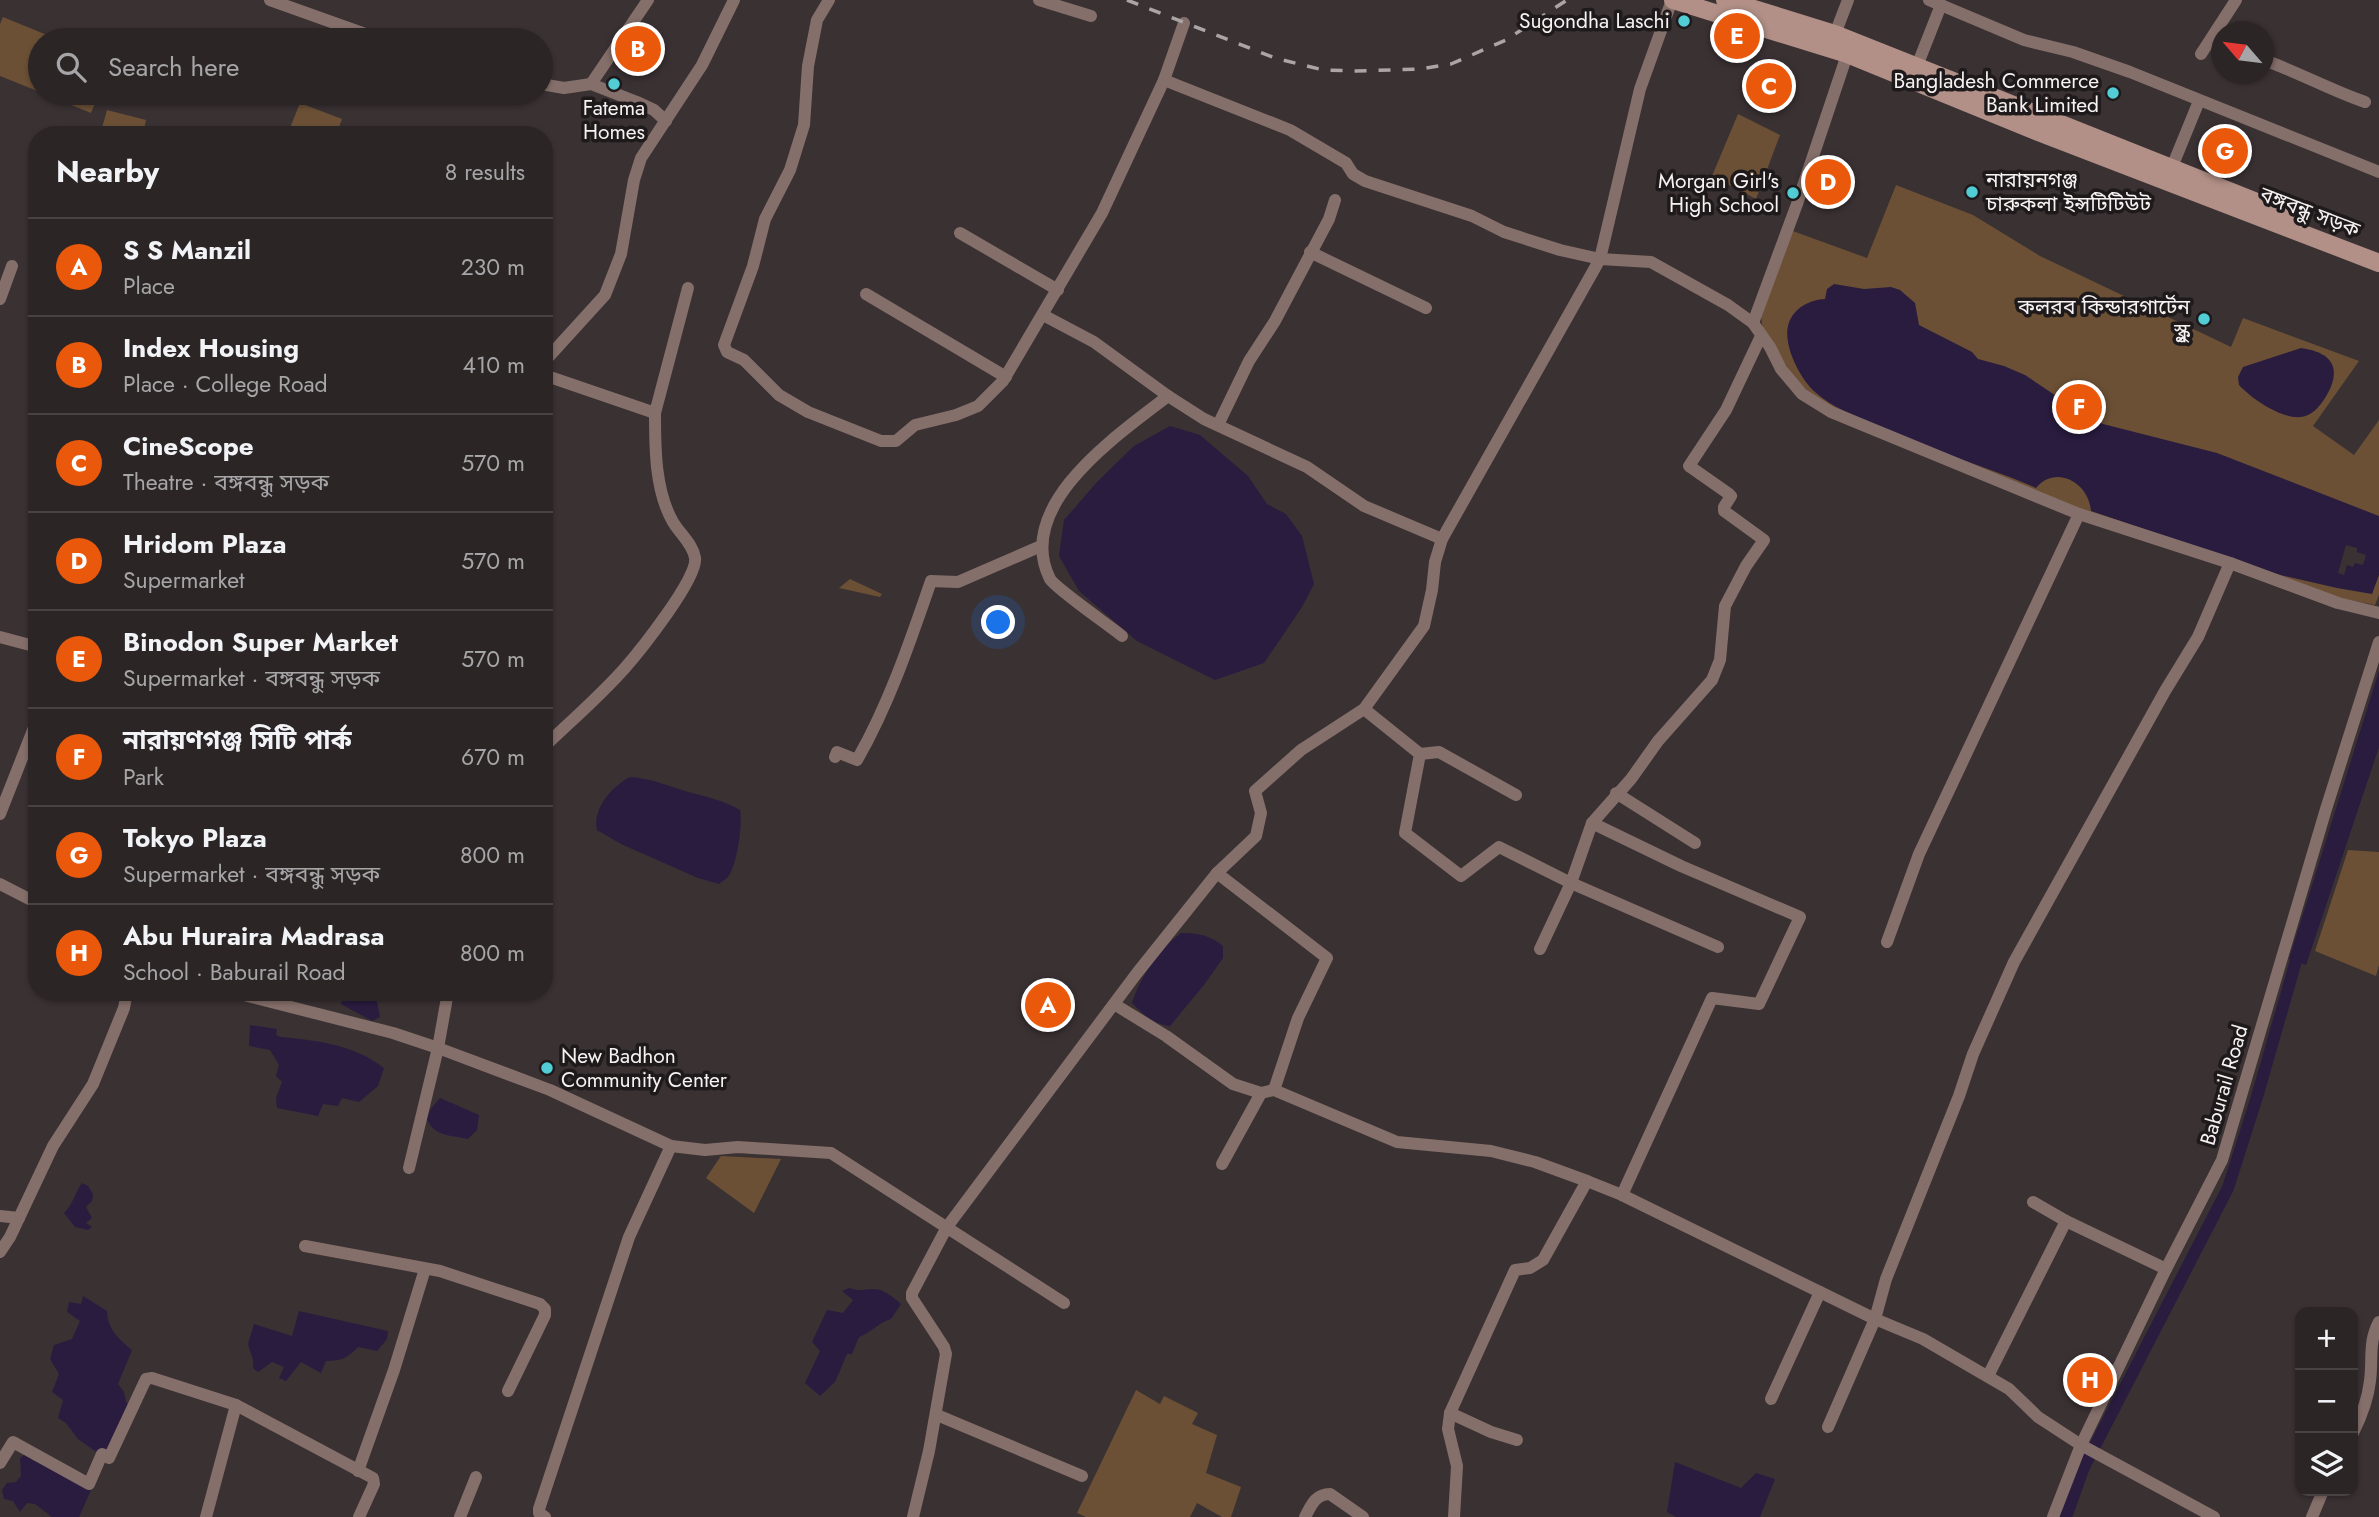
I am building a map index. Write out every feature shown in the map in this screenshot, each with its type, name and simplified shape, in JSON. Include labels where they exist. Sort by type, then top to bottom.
[{"type":"main road","name":"বঙ্গবন্ধু সড়ক","points":[[1672,0],[1844,43],[1917,66],[2379,251]]},
{"type":"main road","name":"বঙ্গবন্ধু সড়ক","points":[[1725,0],[1751,4],[1844,43],[2038,132],[2379,263]]},
{"type":"street","points":[[270,0],[348,28]]},
{"type":"street","points":[[592,84],[648,0]]},
{"type":"street","points":[[553,352],[605,295],[621,254],[634,180],[641,158],[702,65],[734,0]]},
{"type":"street","points":[[829,0],[817,20],[808,66],[804,125],[790,170],[765,219],[753,266],[724,345],[727,352],[744,360],[779,395],[808,412],[881,441],[896,441],[915,425],[956,415],[978,406],[1006,377],[1102,213],[1164,80],[1184,23]]},
{"type":"street","points":[[1039,0],[1091,16]]},
{"type":"street","points":[[913,1517],[937,1415],[946,1351],[914,1301],[912,1293],[947,1227],[1114,1004],[1217,873],[1256,836],[1261,813],[1255,791],[1301,750],[1364,709],[1424,626],[1435,562],[1442,539],[1600,259],[1640,89],[1672,0]]},
{"type":"street","points":[[1753,323],[1797,204],[1844,43],[1848,0]]},
{"type":"street","points":[[2226,21],[2236,0]]},
{"type":"street","points":[[1917,66],[1935,3],[2024,40],[2073,52],[2379,172]]},
{"type":"street","points":[[2201,54],[2211,44]]},
{"type":"street","points":[[2274,64],[2365,102]]},
{"type":"street","points":[[1164,80],[1290,130],[1346,163],[1353,174],[1365,181],[1472,216],[1504,232],[1560,250],[1600,259],[1651,262],[1728,305],[1753,323],[1781,369],[1802,394],[1831,412],[2079,514],[2338,603],[2379,613]]},
{"type":"street","points":[[553,86],[564,88],[592,84],[654,110],[666,121]]},
{"type":"street","points":[[2172,167],[2199,101]]},
{"type":"street","points":[[1218,425],[1249,361],[1275,321],[1329,219],[1335,200]]},
{"type":"street","points":[[960,233],[1058,290]]},
{"type":"street","points":[[1310,252],[1426,308]]},
{"type":"street","points":[[0,299],[12,266]]},
{"type":"street","points":[[553,738],[624,669],[668,612],[696,566],[695,556],[672,521],[655,461],[655,413],[688,288]]},
{"type":"street","points":[[866,295],[1006,377]]},
{"type":"street","points":[[1043,315],[1094,342],[1168,396],[1218,425],[1307,467],[1364,506],[1442,539]]},
{"type":"street","points":[[1540,949],[1571,883],[1592,823],[1631,779],[1658,741],[1712,680],[1720,660],[1725,606],[1739,578],[1764,540],[1724,511],[1724,506],[1731,496],[1729,494],[1689,466],[1726,410],[1761,336]]},
{"type":"street","points":[[553,378],[655,413]]},
{"type":"street","points":[[1122,636],[1051,581],[1041,546],[1054,506],[1083,465],[1168,396]]},
{"type":"street","points":[[1887,942],[1919,854],[2079,514]]},
{"type":"street","points":[[835,757],[837,752],[857,760],[871,735],[908,649],[931,581],[958,582],[1041,546]]},
{"type":"street","points":[[1828,1427],[1875,1319],[1885,1279],[1959,1096],[1973,1054],[2014,962],[2165,691],[2198,637],[2230,564]]},
{"type":"street","points":[[0,637],[28,644]]},
{"type":"street","name":"Baburail Road","points":[[2053,1517],[2081,1446],[2222,1160],[2318,835],[2379,642]]},
{"type":"street","points":[[1364,709],[1420,754],[1438,752],[1516,795]]},
{"type":"street","points":[[0,814],[28,743]]},
{"type":"street","points":[[1420,754],[1405,833],[1461,876],[1499,847],[1571,883],[1718,947]]},
{"type":"street","points":[[1616,793],[1695,843]]},
{"type":"street","points":[[1592,823],[1681,866],[1800,917],[1759,1003],[1712,998],[1622,1195]]},
{"type":"street","points":[[1217,873],[1327,958],[1298,1018],[1268,1092],[1222,1164]]},
{"type":"street","points":[[0,884],[28,898]]},
{"type":"street","points":[[0,1252],[10,1237],[52,1146],[93,1084],[125,1001]]},
{"type":"street","points":[[281,1001],[438,1048],[550,1090],[671,1146],[705,1150],[738,1147],[831,1153],[1064,1303]]},
{"type":"street","points":[[410,1168],[446,1001]]},
{"type":"street","points":[[1114,1004],[1166,1036],[1233,1084],[1268,1092],[1396,1142],[1491,1151],[1535,1162],[1622,1195],[1875,1319],[1923,1339],[2009,1389],[2038,1417],[2081,1446],[2214,1517]]},
{"type":"street","points":[[545,1517],[539,1513],[539,1509],[629,1237],[671,1146]]},
{"type":"street","points":[[1454,1517],[1457,1466],[1448,1429],[1450,1413],[1515,1270],[1530,1268],[1543,1260],[1587,1181]]},
{"type":"street","points":[[2033,1202],[2066,1221],[2166,1269]]},
{"type":"street","points":[[0,1216],[19,1218]]},
{"type":"street","points":[[1988,1376],[2066,1221]]},
{"type":"street","points":[[305,1246],[425,1269],[540,1304],[545,1309],[545,1315],[508,1391]]},
{"type":"street","points":[[358,1471],[394,1370],[425,1269]]},
{"type":"street","points":[[1771,1399],[1820,1292]]},
{"type":"street","points":[[2358,1421],[2367,1400],[2371,1378],[2371,1339],[2379,1322]]},
{"type":"street","points":[[0,1463],[13,1443],[89,1484],[102,1454],[108,1458],[148,1378],[236,1405],[375,1480],[359,1517]]},
{"type":"street","points":[[206,1517],[236,1405]]},
{"type":"street","points":[[1450,1413],[1490,1432],[1517,1440]]},
{"type":"street","points":[[937,1415],[1082,1476]]},
{"type":"street","points":[[460,1517],[476,1477]]},
{"type":"street","points":[[1305,1517],[1317,1497],[1329,1494],[1363,1517]]},
{"type":"street","points":[[2312,1517],[2321,1496]]},
{"type":"shaded area","points":[[3,17],[30,28],[28,87],[0,76],[0,24]]},
{"type":"shaded area","points":[[71,105],[94,105],[91,113]]},
{"type":"shaded area","points":[[299,105],[342,119],[339,126],[291,126]]},
{"type":"shaded area","points":[[107,110],[146,120],[145,126],[103,126]]},
{"type":"shaded area","points":[[1738,114],[1780,135],[1756,199],[1712,176]]},
{"type":"shaded area","points":[[1896,185],[1973,215],[2040,256],[2231,347],[2243,318],[2359,361],[2313,426],[2354,455],[2379,420],[2379,595],[2375,605],[2325,595],[2106,521],[1858,422],[1810,394],[1791,373],[1763,330],[1761,317],[1790,230],[1867,258]]},
{"type":"shaded area","points":[[1834,284],[1864,289],[1891,287],[1900,290],[1915,303],[1919,325],[1972,352],[1978,359],[2025,375],[2086,416],[2103,424],[2217,453],[2379,516],[2379,575],[2372,594],[2280,575],[2091,511],[2084,492],[2070,480],[2053,478],[2036,488],[1925,446],[1836,407],[1815,392],[1803,378],[1787,338],[1790,320],[1796,311],[1809,302],[1825,299],[1827,289]]},
{"type":"shaded area","points":[[2301,348],[2322,354],[2333,366],[2333,382],[2329,391],[2311,413],[2301,417],[2285,415],[2259,402],[2239,385],[2238,377],[2243,367]]},
{"type":"shaded area","points":[[1170,426],[1200,435],[1248,476],[1267,504],[1286,514],[1302,536],[1314,584],[1302,607],[1264,663],[1215,680],[1137,641],[1079,591],[1059,556],[1064,520],[1097,482],[1134,446]]},
{"type":"shaded area","points":[[850,579],[882,594],[880,597],[839,588]]},
{"type":"shaded area","points":[[2379,671],[2379,747],[2306,965],[2289,959]]},
{"type":"shaded area","points":[[630,777],[715,799],[740,810],[738,844],[728,877],[719,884],[698,878],[621,844],[597,830],[600,806],[610,792]]},
{"type":"shaded area","points":[[2348,850],[2379,852],[2379,965],[2376,976],[2315,951]]},
{"type":"shaded area","points":[[1181,933],[1198,934],[1213,939],[1223,946],[1223,958],[1170,1026],[1153,1021],[1132,1003],[1151,964]]},
{"type":"shaded area","points":[[342,1001],[377,1001],[380,1017],[372,1021],[341,1004]]},
{"type":"shaded area","points":[[250,1025],[277,1029],[276,1035],[280,1037],[321,1042],[361,1054],[384,1068],[378,1086],[359,1102],[342,1098],[338,1106],[323,1104],[318,1116],[277,1108],[276,1098],[282,1082],[276,1076],[279,1065],[270,1050],[249,1046]]},
{"type":"shaded area","points":[[440,1098],[479,1115],[477,1130],[468,1139],[444,1134],[430,1125],[427,1119],[430,1110]]},
{"type":"shaded area","points":[[721,1156],[781,1159],[754,1213],[706,1178]]},
{"type":"shaded area","points":[[82,1183],[88,1186],[93,1194],[92,1201],[86,1207],[92,1218],[86,1223],[92,1227],[88,1230],[75,1227],[64,1213]]},
{"type":"shaded area","points":[[849,1288],[881,1290],[901,1304],[891,1319],[859,1337],[852,1354],[847,1354],[835,1382],[820,1396],[805,1383],[820,1351],[812,1342],[827,1310],[843,1313],[853,1300],[842,1291]]},
{"type":"shaded area","points":[[83,1296],[107,1311],[112,1329],[132,1350],[118,1384],[129,1405],[106,1452],[98,1453],[78,1439],[66,1423],[58,1418],[63,1400],[52,1392],[59,1374],[50,1359],[54,1345],[72,1339],[80,1321],[67,1312],[69,1302],[81,1304]]},
{"type":"shaded area","points":[[299,1311],[388,1331],[387,1339],[377,1351],[358,1347],[344,1358],[326,1361],[321,1373],[301,1362],[286,1381],[279,1378],[284,1367],[272,1362],[258,1372],[253,1368],[248,1344],[254,1324],[292,1336]]},
{"type":"shaded area","points":[[1136,1390],[1160,1404],[1164,1396],[1198,1413],[1192,1424],[1217,1435],[1206,1473],[1241,1487],[1231,1517],[1222,1517],[1197,1503],[1190,1517],[1086,1517],[1077,1513]]},
{"type":"shaded area","points":[[27,1453],[32,1460],[55,1469],[91,1490],[79,1517],[52,1517],[35,1504],[27,1503],[20,1512],[13,1501],[4,1499],[2,1490],[7,1483],[16,1482],[21,1476],[20,1458]]},
{"type":"shaded area","points":[[1675,1462],[1741,1488],[1756,1473],[1775,1479],[1760,1517],[1676,1517],[1667,1512]]},
{"type":"pier","points":[[2346,545],[2357,548],[2357,552],[2366,555],[2363,565],[2347,565],[2344,575],[2338,573]]},
{"type":"waterway","points":[[2066,1517],[2084,1467],[2228,1188],[2296,961]]},
{"type":"railway","points":[[1127,0],[1275,58],[1323,70],[1355,71],[1420,69],[1451,64],[1506,40],[1567,0]]},
{"type":"place","name":"Sugondha Laschi","points":[[1684,21]]},
{"type":"place","name":"Binodon Super Market","points":[[1737,36]]},
{"type":"place","name":"Index Housing","points":[[638,49]]},
{"type":"place","name":"Fatema Homes","points":[[614,84]]},
{"type":"place","name":"CineScope","points":[[1769,86]]},
{"type":"place","name":"Bangladesh Commerce Bank Limited","points":[[2113,93]]},
{"type":"place","name":"Tokyo Plaza","points":[[2225,151]]},
{"type":"place","name":"Hridom Plaza","points":[[1828,182]]},
{"type":"place","name":"নারায়নগঞ্জ চারুকলা ইন্সটিটিউট","points":[[1972,192]]},
{"type":"place","name":"Morgan Girl's High School","points":[[1793,193]]},
{"type":"place","name":"কলরব কিন্ডারগার্টেন স্কুল","points":[[2204,319]]},
{"type":"place","name":"নারায়ণগঞ্জ সিটি পার্ক","points":[[2079,407]]},
{"type":"place","name":"S S Manzil","points":[[1048,1005]]},
{"type":"place","name":"New Badhon Community Center","points":[[547,1068]]},
{"type":"place","name":"Abu Huraira Madrasa","points":[[2090,1380]]}]
